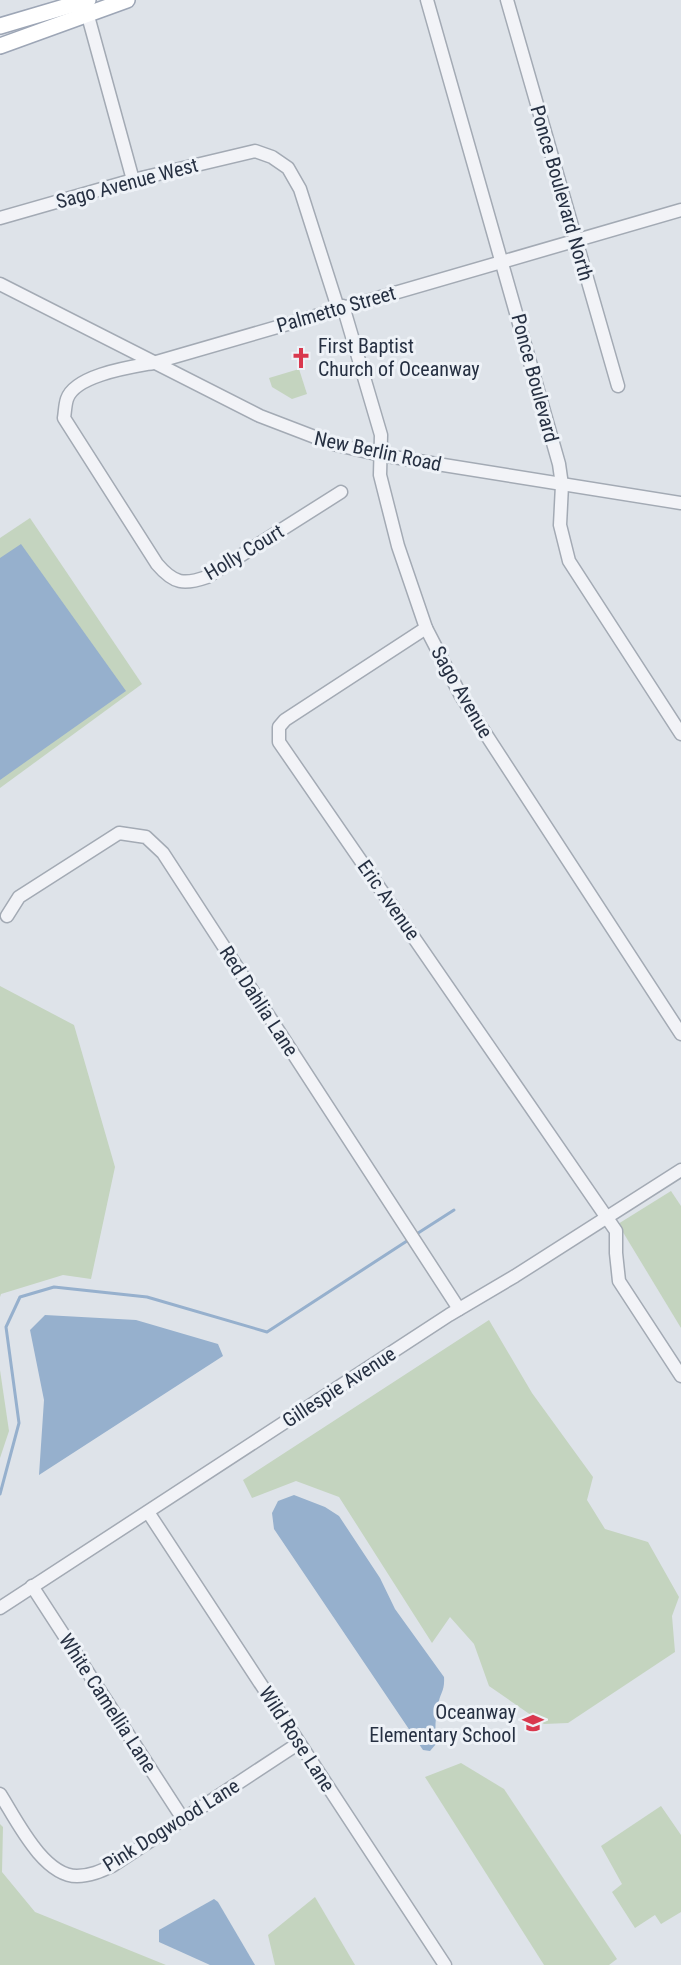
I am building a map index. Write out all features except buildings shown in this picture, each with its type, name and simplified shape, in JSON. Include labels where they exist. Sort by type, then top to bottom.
[{"type":"main road","points":[[0,26],[127,0]]},
{"type":"main road","points":[[0,46],[88,8]]},
{"type":"street","name":"Ponce Boulevard","points":[[427,0],[559,464],[562,485],[560,525],[569,561],[681,734]]},
{"type":"street","name":"Ponce Boulevard North","points":[[507,0],[618,386]]},
{"type":"street","points":[[88,8],[133,180]]},
{"type":"street","name":"Sago Avenue West","points":[[0,218],[133,180],[255,151]]},
{"type":"street","name":"Sago Avenue","points":[[255,151],[272,157],[288,168],[300,189],[341,307],[381,435],[380,475],[398,546],[426,628],[461,696],[681,1034]]},
{"type":"street","name":"Palmetto Street","points":[[92,462],[64,418],[67,398],[77,385],[93,378],[123,368],[153,363],[681,210]]},
{"type":"street","name":"New Berlin Road","points":[[0,284],[260,416],[333,444],[381,455],[681,503]]},
{"type":"street","name":"Holly Court","points":[[92,462],[157,564],[166,574],[178,581],[190,583],[207,577],[341,492]]},
{"type":"street","name":"Eric Avenue","points":[[426,628],[285,720],[279,728],[279,742],[616,1231],[619,1281],[681,1376]]},
{"type":"street","name":"Red Dahlia Lane","points":[[8,916],[19,897],[119,833],[146,837],[163,853],[459,1309]]},
{"type":"street","name":"Gillespie Avenue","points":[[0,1608],[459,1309],[506,1282],[681,1170]]},
{"type":"street","name":"Wild Rose Lane","points":[[148,1512],[445,1965]]},
{"type":"street","name":"White Camellia Lane","points":[[32,1586],[183,1819]]},
{"type":"street","name":"Pink Dogwood Lane","points":[[0,1794],[31,1843],[52,1868],[75,1876],[94,1874],[112,1866],[299,1743]]},
{"type":"green space","points":[[299,369],[307,394],[292,399],[272,387],[269,378]]},
{"type":"green space","points":[[30,518],[142,684],[0,788],[0,538]]},
{"type":"green space","points":[[0,986],[74,1025],[115,1167],[91,1279],[63,1275],[1,1294],[0,1297]]},
{"type":"green space","points":[[671,1191],[681,1206],[681,1328],[618,1224]]},
{"type":"green space","points":[[489,1320],[532,1393],[593,1477],[587,1500],[605,1529],[648,1542],[679,1597],[672,1616],[675,1652],[568,1723],[544,1724],[489,1686],[474,1644],[450,1617],[432,1643],[339,1497],[296,1481],[252,1498],[243,1480]]},
{"type":"green space","points":[[0,1370],[9,1431],[0,1458]]},
{"type":"green space","points":[[461,1763],[504,1789],[617,1959],[609,1965],[544,1965],[425,1777]]},
{"type":"green space","points":[[661,1806],[681,1835],[681,1912],[661,1924],[655,1915],[635,1928],[612,1892],[622,1884],[601,1846]]},
{"type":"green space","points":[[0,1824],[3,1827],[2,1872],[35,1912],[166,1965],[0,1965]]},
{"type":"green space","points":[[315,1897],[355,1965],[275,1965],[268,1935]]},
{"type":"water","points":[[21,544],[126,691],[0,780],[0,558]]},
{"type":"water","points":[[45,1315],[136,1320],[218,1344],[223,1356],[39,1475],[44,1400],[30,1330]]},
{"type":"water","points":[[294,1495],[325,1507],[339,1516],[380,1578],[395,1609],[444,1677],[444,1686],[436,1715],[436,1744],[430,1751],[423,1750],[274,1529],[272,1513],[278,1501]]},
{"type":"water","points":[[214,1899],[218,1902],[255,1965],[210,1965],[159,1942],[159,1930]]},
{"type":"waterway","points":[[415,1235],[454,1210]]},
{"type":"waterway","points":[[0,1494],[19,1423],[6,1327],[20,1297],[54,1287],[147,1297],[267,1332],[410,1239]]},
{"type":"place","name":"First Baptist Church of Oceanway","points":[[301,358]]},
{"type":"place","name":"Oceanway Elementary School","points":[[533,1723]]}]
